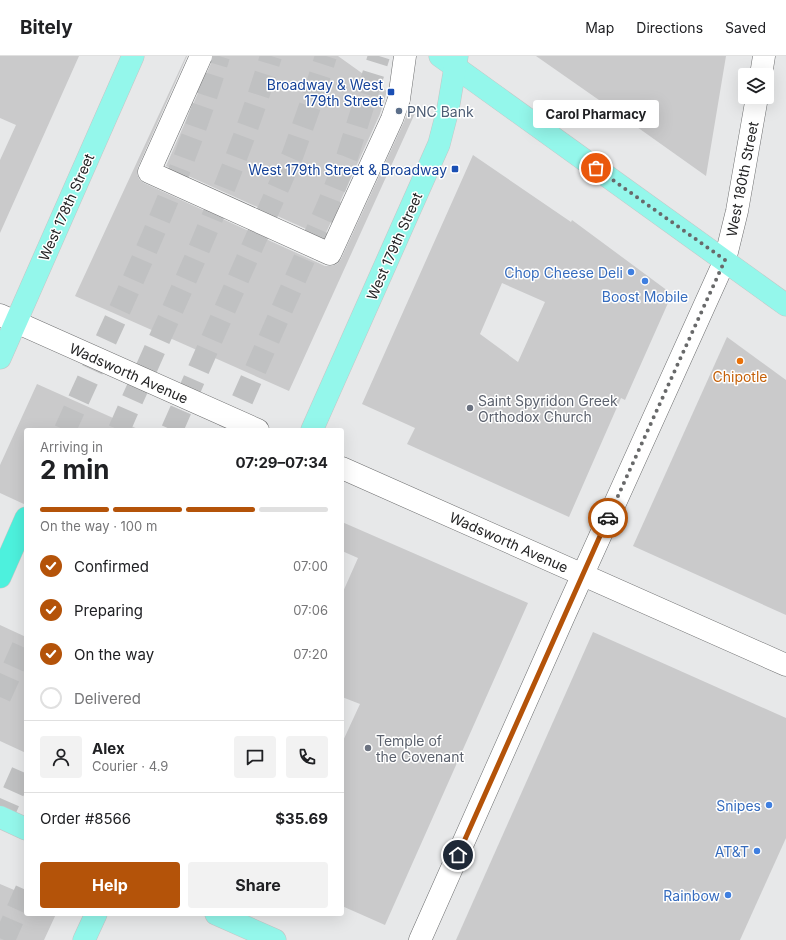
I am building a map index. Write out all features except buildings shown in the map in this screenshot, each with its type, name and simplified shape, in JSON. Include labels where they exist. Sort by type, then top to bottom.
[{"type":"highway","points":[[0,577],[24,523]]},
{"type":"main road","name":"West 178th Street","points":[[0,358],[8,319],[133,56]]},
{"type":"main road","points":[[450,60],[786,305]]},
{"type":"main road","name":"West 179th Street","points":[[313,428],[439,144],[448,109],[450,60]]},
{"type":"main road","points":[[0,817],[24,828]]},
{"type":"main road","points":[[84,940],[95,916]]},
{"type":"main road","points":[[221,916],[275,940]]},
{"type":"street","points":[[201,56],[149,172],[330,254],[396,111],[402,85],[405,56]]},
{"type":"street","points":[[762,68],[764,56]]},
{"type":"street","name":"West 180th Street","points":[[420,940],[725,260],[737,211],[756,104]]},
{"type":"street","name":"Wadsworth Avenue","points":[[8,319],[253,428]]},
{"type":"street","name":"Wadsworth Avenue","points":[[344,469],[786,665]]},
{"type":"tunnel","points":[[66,428],[128,292],[168,199],[187,152],[219,56]]},
{"type":"tunnel","points":[[120,428],[181,292],[220,199],[271,56]]},
{"type":"tunnel","points":[[173,428],[293,154],[326,56]]},
{"type":"tunnel","points":[[230,428],[327,207],[347,157],[379,56]]},
{"type":"tunnel","points":[[0,697],[24,643]]},
{"type":"tunnel","points":[[0,822],[24,768]]},
{"type":"tunnel","points":[[4,940],[24,895]]},
{"type":"way so far","points":[[596,168],[725,260],[608,518]]},
{"type":"place","name":"Broadway & West 179th Street","points":[[391,92]]},
{"type":"place","name":"PNC Bank","points":[[399,111]]},
{"type":"place","name":"Carol Pharmacy","points":[[596,168]]},
{"type":"place","name":"West 179th Street & Broadway","points":[[455,169]]},
{"type":"place","name":"Chop Cheese Deli","points":[[631,272]]},
{"type":"place","name":"Boost Mobile","points":[[645,281]]},
{"type":"place","name":"Chipotle","points":[[740,361]]},
{"type":"place","name":"Saint Spyridon Greek Orthodox Church","points":[[470,408]]},
{"type":"place","name":"Temple of the Covenant","points":[[368,748]]},
{"type":"place","name":"Snipes","points":[[769,805]]},
{"type":"place","name":"AT&T","points":[[757,851]]},
{"type":"place","name":"Rainbow","points":[[728,895]]},
{"type":"route","points":[[458,855],[608,518]]}]
